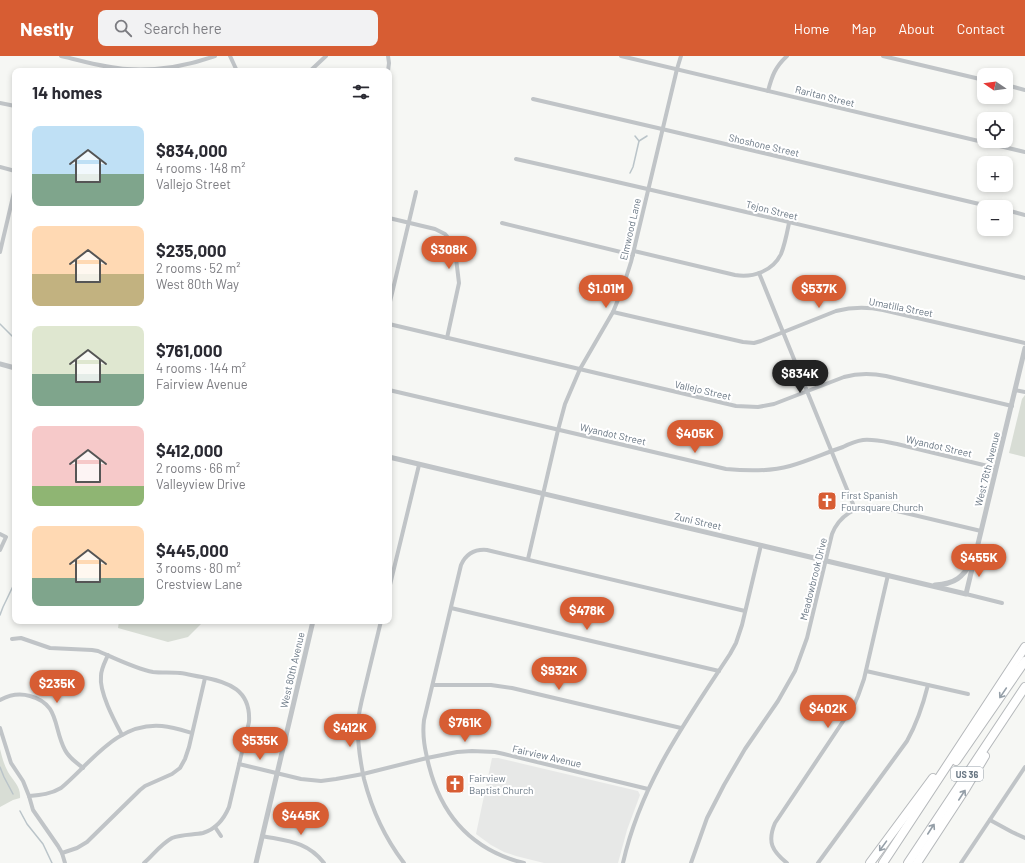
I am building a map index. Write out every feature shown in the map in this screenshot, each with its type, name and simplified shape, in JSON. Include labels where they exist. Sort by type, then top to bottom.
[{"type":"highway","name":"US 36","points":[[882,863],[1025,647]]},
{"type":"highway","points":[[897,841],[944,779],[1025,661]]},
{"type":"highway","points":[[912,863],[966,788],[1025,688]]},
{"type":"highway","points":[[870,863],[989,702]]},
{"type":"street","points":[[61,56],[115,68]]},
{"type":"street","points":[[160,68],[186,65],[215,56]]},
{"type":"street","points":[[230,56],[236,68]]},
{"type":"street","points":[[313,68],[326,56]]},
{"type":"street","points":[[388,56],[388,68]]},
{"type":"street","name":"Raritan Street","points":[[621,56],[1025,152]]},
{"type":"street","name":"Elmwood Lane","points":[[528,559],[558,430],[567,400],[580,369],[613,312],[622,290],[633,253],[681,56]]},
{"type":"street","points":[[768,91],[776,69],[787,56]]},
{"type":"street","points":[[883,56],[977,78]]},
{"type":"street","points":[[1013,87],[1025,90]]},
{"type":"street","name":"Shoshone Street","points":[[533,99],[977,203]]},
{"type":"street","points":[[0,103],[12,105]]},
{"type":"street","name":"Tejon Street","points":[[516,159],[1025,278]]},
{"type":"street","points":[[0,168],[12,170]]},
{"type":"street","points":[[392,294],[416,192]]},
{"type":"street","points":[[0,252],[12,201]]},
{"type":"street","points":[[1013,212],[1025,215]]},
{"type":"street","points":[[392,219],[435,229],[447,236],[454,246],[459,287],[447,338]]},
{"type":"street","points":[[502,223],[633,253],[735,275],[747,276],[759,273],[775,263],[782,251],[789,223]]},
{"type":"street","points":[[759,273],[855,509],[867,506],[876,506],[981,531]]},
{"type":"street","name":"Umatilla Street","points":[[613,312],[743,342],[757,343],[836,311],[843,309],[864,308],[883,310],[1025,343]]},
{"type":"street","name":"Vallejo Street","points":[[392,325],[741,407],[758,407],[774,404],[844,377],[868,373],[1012,406]]},
{"type":"street","name":"West 76th Avenue","points":[[966,594],[1025,348]]},
{"type":"street","points":[[0,364],[12,367]]},
{"type":"street","points":[[1015,390],[1025,392]]},
{"type":"street","name":"Wyandot Street","points":[[392,391],[726,469],[743,471],[767,470],[785,467],[860,441],[874,440],[897,444],[996,468]]},
{"type":"street","name":"Zuni Street","points":[[392,458],[1002,603]]},
{"type":"street","points":[[392,576],[419,464]]},
{"type":"street","name":"Meadowbrook Drive","points":[[691,863],[707,818],[724,785],[745,750],[778,701],[795,671],[807,638],[832,534],[838,523],[846,514],[855,509]]},
{"type":"street","points":[[0,534],[6,537],[0,550]]},
{"type":"street","points":[[623,863],[633,825],[662,760],[736,643],[742,625],[761,545]]},
{"type":"street","points":[[524,863],[506,858],[487,849],[470,836],[451,816],[433,782],[423,737],[423,730],[461,565],[466,557],[476,551],[487,550],[745,611]]},
{"type":"street","points":[[929,585],[946,584],[959,579],[967,571],[975,558]]},
{"type":"street","points":[[787,863],[775,852],[772,846],[772,828],[854,705],[866,670],[888,575]]},
{"type":"street","points":[[451,608],[719,671]]},
{"type":"street","name":"West 80th Avenue","points":[[256,863],[312,624]]},
{"type":"street","points":[[380,624],[358,720],[358,747],[363,774],[380,826],[404,863]]},
{"type":"street","points":[[12,639],[21,638],[50,648],[92,650],[145,670],[154,672],[182,673],[220,681],[229,684],[238,691],[246,703],[250,715],[249,722],[229,807],[223,818],[215,827],[203,833],[180,836],[166,842],[145,863]]},
{"type":"street","points":[[108,655],[101,675],[102,687],[108,707],[122,735]]},
{"type":"street","points":[[866,670],[968,694]]},
{"type":"street","points":[[62,853],[77,848],[87,842],[136,793],[145,786],[163,779],[177,771],[185,759],[205,678]]},
{"type":"street","points":[[433,685],[491,685],[512,688],[681,728]]},
{"type":"street","points":[[818,863],[907,741],[922,708],[928,685]]},
{"type":"street","points":[[0,700],[12,696],[24,695],[37,698],[45,703],[52,712],[65,750],[72,759],[83,768]]},
{"type":"street","points":[[29,796],[43,795],[57,790],[68,782],[103,748],[131,730],[151,726],[161,726],[171,727],[192,733]]},
{"type":"street","points":[[0,728],[11,763],[23,781],[34,813],[58,846],[65,863]]},
{"type":"street","name":"Fairview Avenue","points":[[239,764],[301,779],[322,781],[363,774],[457,752],[495,752],[648,789]]},
{"type":"street","points":[[961,863],[1025,768]]},
{"type":"street","points":[[990,820],[1025,838]]},
{"type":"street","points":[[215,827],[222,836]]},
{"type":"street","points":[[262,836],[306,847],[316,853],[324,863]]},
{"type":"shaded area","points":[[1025,395],[1025,457],[1009,453],[1022,399]]},
{"type":"shaded area","points":[[119,624],[201,624],[188,637],[168,642],[118,628]]},
{"type":"shaded area","points":[[0,749],[3,761],[18,787],[20,798],[0,807]]},
{"type":"shaded area","points":[[492,758],[498,758],[638,791],[640,795],[627,830],[618,863],[544,863],[504,852],[476,834]]},
{"type":"waterway","points":[[635,136],[639,141]]},
{"type":"waterway","points":[[630,173],[633,167],[639,141],[647,136]]},
{"type":"waterway","points":[[0,324],[12,336]]},
{"type":"waterway","points":[[0,615],[12,588]]},
{"type":"waterway","points":[[0,767],[13,794]]},
{"type":"waterway","points":[[20,811],[27,824],[43,844],[52,863]]},
{"type":"place","name":"First Spanish Foursquare Church","points":[[827,501]]},
{"type":"place","name":"Fairview Baptist Church","points":[[455,784]]}]
